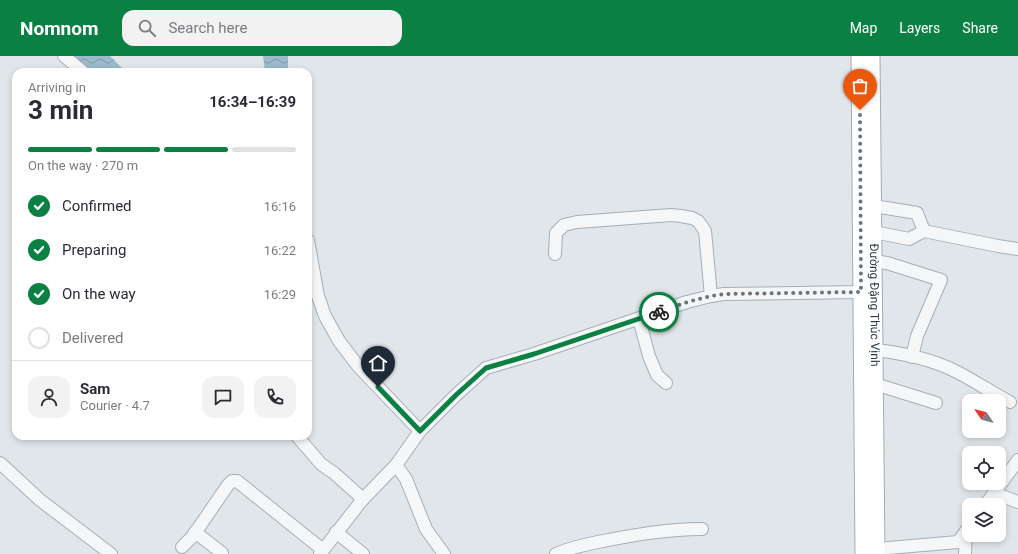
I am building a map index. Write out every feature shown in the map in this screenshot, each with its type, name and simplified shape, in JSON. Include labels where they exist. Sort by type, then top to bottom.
[{"type":"main road","name":"Đường Đặng Thúc Vịnh","points":[[859,56],[868,292],[872,552]]},
{"type":"main road","name":"Đường Đặng Thúc Vịnh","points":[[872,56],[874,261],[868,292],[874,350],[875,384],[872,552]]},
{"type":"street","points":[[64,56],[78,68]]},
{"type":"street","points":[[874,206],[917,213],[924,232]]},
{"type":"street","points":[[555,254],[556,233],[564,224],[671,215],[692,218],[698,222],[705,231],[711,296]]},
{"type":"street","points":[[874,232],[909,239],[924,232],[1018,249]]},
{"type":"street","points":[[874,261],[887,263],[941,280],[917,336],[912,357]]},
{"type":"street","points":[[312,278],[325,316],[339,341],[358,366],[420,431]]},
{"type":"street","points":[[182,547],[195,532],[228,485],[232,481],[237,480],[322,552],[363,499],[396,465],[420,431],[486,368],[534,354],[687,302],[711,296],[724,294],[868,292]]},
{"type":"street","points":[[639,319],[649,356],[657,375],[666,384]]},
{"type":"street","points":[[874,350],[894,352],[929,361],[956,371],[1010,402]]},
{"type":"street","points":[[875,384],[936,403]]},
{"type":"street","points":[[300,440],[321,464],[334,473],[363,499]]},
{"type":"street","points":[[990,498],[1018,460]]},
{"type":"street","points":[[0,463],[40,500],[111,554]]},
{"type":"street","points":[[396,465],[406,479],[426,529],[444,554]]},
{"type":"street","points":[[992,498],[999,494],[1018,502]]},
{"type":"street","points":[[556,554],[567,549],[610,539],[670,530],[702,529]]},
{"type":"street","points":[[195,532],[222,553]]},
{"type":"street","points":[[336,532],[363,554]]},
{"type":"street","points":[[872,552],[958,542],[962,537]]},
{"type":"street","points":[[965,554],[966,542]]},
{"type":"water","points":[[70,56],[110,56],[122,68],[84,68]]},
{"type":"water","points":[[263,56],[288,56],[288,68],[264,68]]},
{"type":"way so far","points":[[659,312],[687,302],[724,294],[861,292],[860,110]]},
{"type":"route","points":[[378,387],[420,431],[486,368],[534,354],[659,312]]}]
